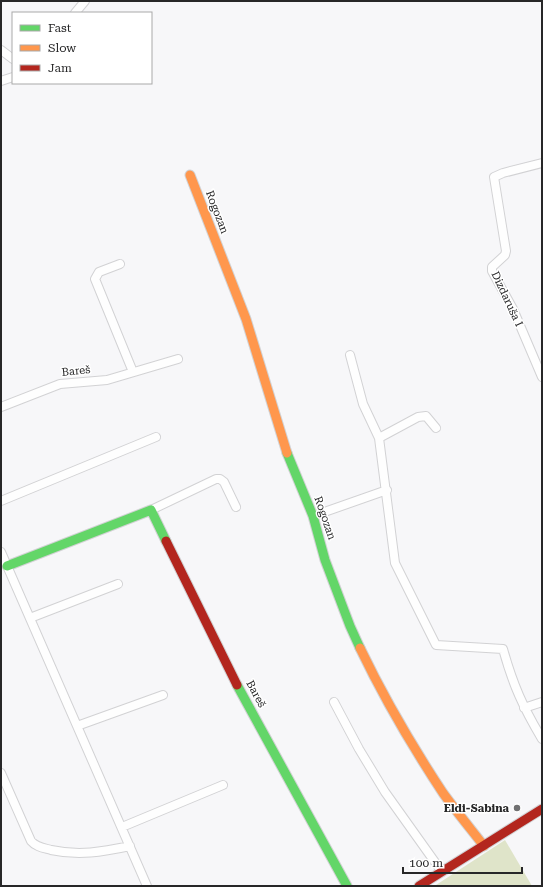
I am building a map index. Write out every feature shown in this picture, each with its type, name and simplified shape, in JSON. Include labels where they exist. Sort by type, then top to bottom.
[{"type":"street","points":[[76,12],[85,1]]},
{"type":"street","points":[[1,50],[12,58]]},
{"type":"street","points":[[1,81],[12,77]]},
{"type":"street","name":"Dizdaruša I","points":[[542,163],[503,173],[494,177],[506,255],[492,267],[492,271],[513,309],[542,377]]},
{"type":"street","name":"Rogozan","points":[[190,175],[246,319],[292,468],[314,516],[325,560],[350,626],[382,693],[410,742],[444,794],[484,846]]},
{"type":"street","points":[[120,264],[99,272],[95,279],[133,372]]},
{"type":"street","points":[[350,355],[363,404],[379,438],[387,490],[394,563],[436,645],[503,649],[512,680],[524,708],[542,739]]},
{"type":"street","name":"Bareš","points":[[1,407],[60,384],[107,380],[178,359]]},
{"type":"street","points":[[379,438],[418,417],[426,416],[436,428]]},
{"type":"street","points":[[1,501],[156,437]]},
{"type":"street","points":[[7,566],[151,510],[216,479],[224,482],[236,507]]},
{"type":"street","points":[[314,516],[387,490]]},
{"type":"street","name":"Bareš","points":[[151,510],[231,674],[347,886]]},
{"type":"street","points":[[1,552],[148,886]]},
{"type":"street","points":[[30,618],[118,584]]},
{"type":"street","points":[[77,726],[164,695]]},
{"type":"street","points":[[334,702],[358,749],[385,792],[442,872]]},
{"type":"street","points":[[524,708],[542,702]]},
{"type":"street","points":[[1,773],[31,841],[36,846],[65,853],[96,854],[130,846]]},
{"type":"street","points":[[122,827],[223,785]]},
{"type":"street","points":[[419,886],[430,883],[442,872],[542,809]]},
{"type":"green space","points":[[505,840],[532,886],[436,886],[436,885]]},
{"type":"traffic: fast","points":[[287,453],[313,516],[325,560],[360,648]]},
{"type":"traffic: fast","points":[[7,566],[151,510],[166,541]]},
{"type":"traffic: fast","points":[[237,685],[347,886]]},
{"type":"traffic: slow","points":[[190,175],[246,319],[287,453]]},
{"type":"traffic: slow","points":[[360,648],[420,758],[443,793],[484,846]]},
{"type":"traffic: jam","points":[[166,541],[237,685]]},
{"type":"traffic: jam","points":[[419,886],[542,809]]},
{"type":"place","name":"Eldi-Sabina","points":[[517,808]]}]
